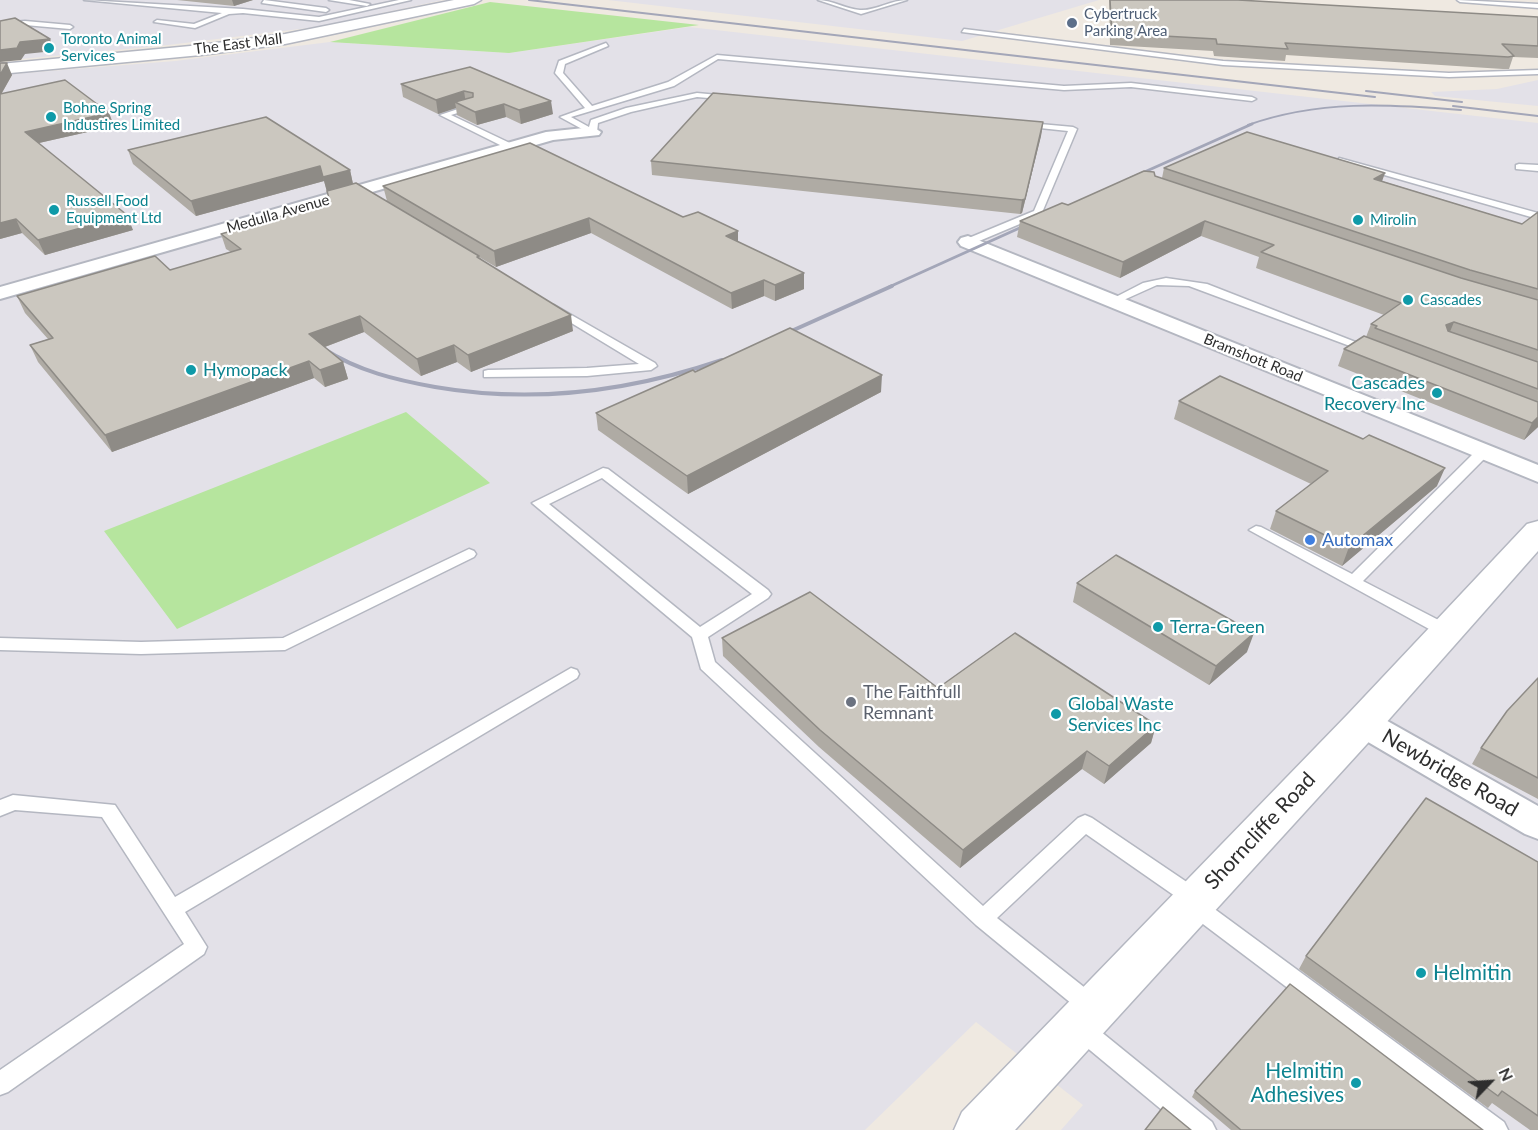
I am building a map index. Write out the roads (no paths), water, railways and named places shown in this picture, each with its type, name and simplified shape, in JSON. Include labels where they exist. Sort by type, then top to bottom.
[{"type":"main road","name":"The East Mall","points":[[0,69],[201,50],[285,39],[474,0]]},
{"type":"main road","name":"Shorncliffe Road","points":[[980,1130],[1363,723],[1538,531]]},
{"type":"street","name":"Medulla Avenue","points":[[0,293],[364,194],[552,135],[593,132]]},
{"type":"street","name":"Bramshott Road","points":[[968,242],[1538,474]]},
{"type":"street","name":"Newbridge Road","points":[[1363,723],[1538,824]]},
{"type":"lane","points":[[87,0],[319,19],[408,0]]},
{"type":"lane","points":[[332,0],[382,6]]},
{"type":"lane","points":[[821,0],[861,12],[904,0]]},
{"type":"lane","points":[[1460,0],[1538,6]]},
{"type":"lane","points":[[243,11],[267,1],[350,12]]},
{"type":"lane","points":[[157,22],[195,26],[231,12]]},
{"type":"lane","points":[[0,25],[25,23],[70,27]]},
{"type":"lane","points":[[964,32],[1223,63],[1449,75],[1538,72]]},
{"type":"lane","points":[[589,107],[559,73],[562,63],[606,45]]},
{"type":"lane","points":[[744,99],[697,95],[594,122],[593,132],[564,117],[589,107],[671,84],[717,57],[1064,88],[1131,85],[1252,99]]},
{"type":"lane","points":[[470,108],[444,115],[511,147]]},
{"type":"lane","points":[[968,242],[1038,213],[1073,129],[1014,123]]},
{"type":"lane","points":[[1342,160],[1538,216]]},
{"type":"lane","points":[[1519,167],[1538,168]]},
{"type":"lane","points":[[1113,301],[1146,283],[1166,280],[1182,281],[1203,286],[1385,356]]},
{"type":"lane","points":[[488,374],[587,372],[651,366],[539,299]]},
{"type":"lane","points":[[1353,581],[1483,452]]},
{"type":"lane","points":[[699,635],[764,594],[603,472],[539,503],[699,635],[707,665],[983,919],[1204,1130]]},
{"type":"lane","points":[[1256,530],[1446,631]]},
{"type":"lane","points":[[0,643],[141,648],[285,644],[469,554]]},
{"type":"lane","points":[[172,909],[572,674]]},
{"type":"lane","points":[[0,808],[13,802],[108,810],[197,947],[0,1084]]},
{"type":"lane","points":[[983,919],[1086,823],[1496,1130]]},
{"type":"railway","points":[[529,0],[1375,97]]},
{"type":"railway","points":[[1366,91],[1462,102]]},
{"type":"railway","points":[[1248,125],[1301,111],[1353,106],[1407,106],[1461,110]]},
{"type":"railway","points":[[1453,106],[1538,116]]},
{"type":"railway","points":[[1131,178],[1252,124]]},
{"type":"railway","points":[[889,287],[1035,221]]},
{"type":"railway","points":[[778,337],[892,286]]},
{"type":"railway","points":[[324,349],[364,369],[392,378],[435,387],[508,394],[580,392],[616,387],[687,371],[722,360]]},
{"type":"place","name":"Cybertruck Parking Area","points":[[1072,23]]},
{"type":"place","name":"Toronto Animal Services","points":[[49,48]]},
{"type":"place","name":"Bohne Spring Industires Limited","points":[[51,117]]},
{"type":"place","name":"Russell Food Equipment Ltd","points":[[54,210]]},
{"type":"place","name":"Mirolin","points":[[1358,220]]},
{"type":"place","name":"Cascades","points":[[1408,300]]},
{"type":"place","name":"Hymopack","points":[[191,370]]},
{"type":"place","name":"Cascades Recovery Inc","points":[[1437,393]]},
{"type":"place","name":"Automax","points":[[1310,540]]},
{"type":"place","name":"Terra-Green","points":[[1158,627]]},
{"type":"place","name":"The Faithfull Remnant","points":[[851,702]]},
{"type":"place","name":"Global Waste Services Inc","points":[[1056,714]]},
{"type":"place","name":"Helmitin","points":[[1421,973]]},
{"type":"place","name":"Helmitin Adhesives","points":[[1356,1083]]}]
